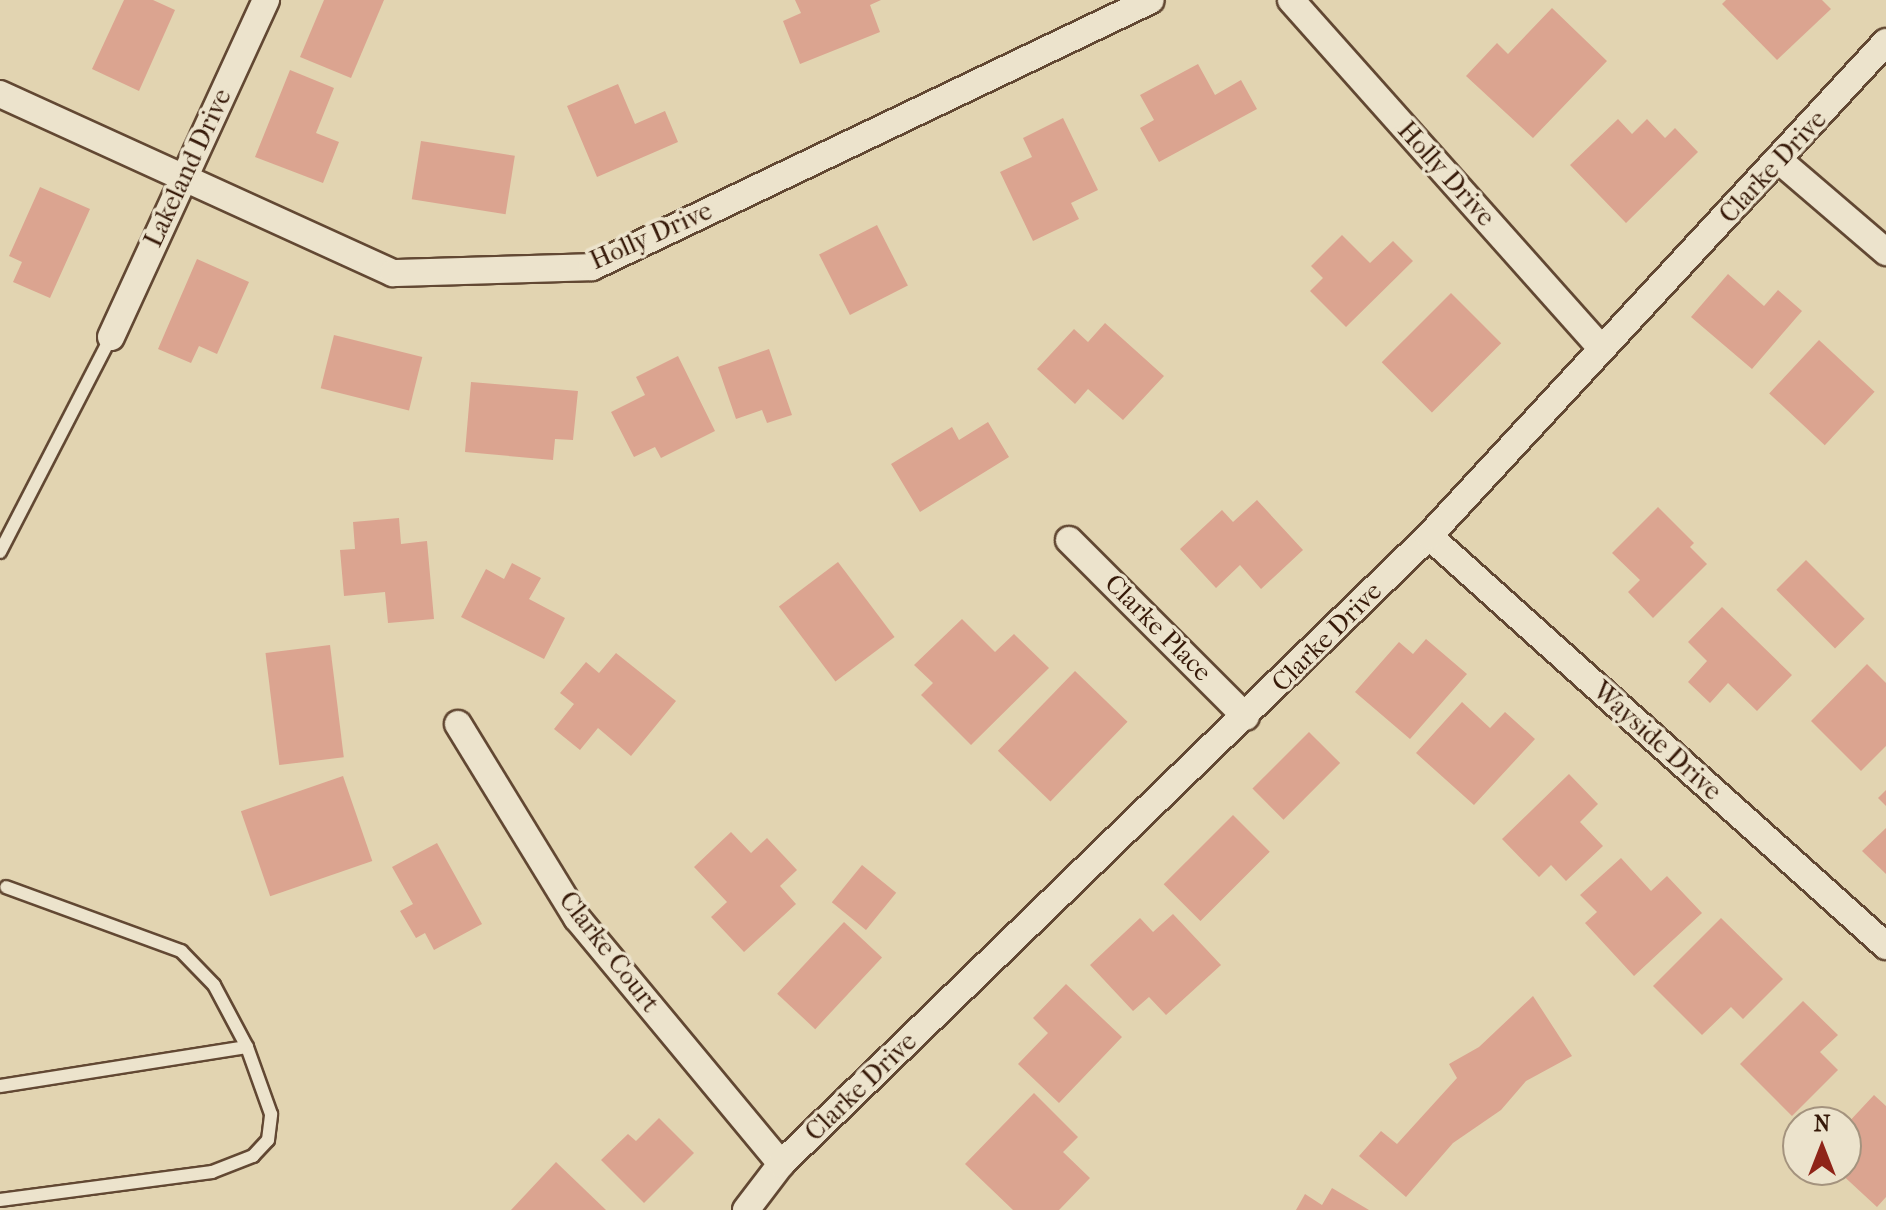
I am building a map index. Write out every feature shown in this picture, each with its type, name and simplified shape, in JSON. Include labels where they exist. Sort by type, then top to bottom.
[{"type":"street","name":"Lakeland Drive","points":[[111,337],[266,0]]},
{"type":"street","name":"Holly Drive","points":[[0,94],[185,175],[393,273],[592,267],[1151,0]]},
{"type":"street","name":"Holly Drive","points":[[1291,0],[1601,348]]},
{"type":"street","name":"Clarke Drive","points":[[746,1210],[781,1164],[1246,717],[1429,536],[1601,348],[1780,161],[1886,42]]},
{"type":"street","points":[[1780,161],[1886,252]]},
{"type":"street","name":"Wayside Drive","points":[[1429,536],[1886,946]]},
{"type":"street","name":"Clarke Place","points":[[1069,540],[1246,717]]},
{"type":"street","name":"Clarke Court","points":[[458,724],[577,918],[781,1164]]},
{"type":"lane","points":[[0,552],[111,337]]},
{"type":"lane","points":[[0,873],[3,890],[181,951],[214,985],[247,1047],[271,1114],[268,1140],[253,1156],[212,1172],[0,1200]]},
{"type":"lane","points":[[0,1086],[247,1047]]},
{"type":"building","points":[[124,0],[153,0],[175,10],[139,91],[92,69]]},
{"type":"building","points":[[324,0],[384,0],[351,78],[300,57]]},
{"type":"building","points":[[795,0],[881,0],[870,5],[880,32],[800,64],[783,21],[801,13]]},
{"type":"building","points":[[1726,0],[1822,0],[1831,9],[1777,60],[1722,4]]},
{"type":"building","points":[[1552,8],[1607,61],[1533,138],[1466,76],[1497,43],[1508,54]]},
{"type":"building","points":[[1198,64],[1215,95],[1241,80],[1257,109],[1159,162],[1140,128],[1154,120],[1140,95]]},
{"type":"building","points":[[290,70],[334,88],[316,133],[339,142],[323,183],[255,157]]},
{"type":"building","points":[[618,84],[635,124],[665,111],[678,142],[597,177],[567,106]]},
{"type":"building","points":[[1063,118],[1098,190],[1071,203],[1079,219],[1033,241],[1000,172],[1032,157],[1023,138]]},
{"type":"building","points":[[1618,119],[1632,134],[1647,119],[1665,138],[1675,128],[1698,152],[1626,223],[1570,165]]},
{"type":"building","points":[[421,141],[515,156],[506,214],[412,199]]},
{"type":"building","points":[[40,187],[90,209],[50,298],[13,282],[22,262],[9,256]]},
{"type":"building","points":[[877,225],[908,286],[850,315],[819,255]]},
{"type":"building","points":[[1342,235],[1370,263],[1393,241],[1413,261],[1346,327],[1310,291],[1323,278],[1311,266]]},
{"type":"building","points":[[197,259],[249,282],[217,354],[199,346],[191,363],[158,349]]},
{"type":"building","points":[[1728,274],[1764,306],[1778,290],[1802,311],[1752,369],[1691,317]]},
{"type":"building","points":[[1451,293],[1501,343],[1432,413],[1382,362]]},
{"type":"building","points":[[1105,323],[1164,376],[1123,420],[1088,389],[1075,404],[1037,369],[1074,329],[1088,342]]},
{"type":"building","points":[[334,335],[422,357],[409,410],[321,388]]},
{"type":"building","points":[[1819,340],[1875,392],[1825,445],[1769,393]]},
{"type":"building","points":[[769,349],[792,415],[767,423],[762,410],[736,419],[718,367]]},
{"type":"building","points":[[678,356],[715,431],[661,458],[655,447],[634,457],[611,412],[645,395],[636,377]]},
{"type":"building","points":[[471,382],[578,391],[573,440],[555,439],[553,460],[465,452]]},
{"type":"building","points":[[988,422],[1009,457],[920,512],[891,464],[952,427],[959,440]]},
{"type":"building","points":[[1257,500],[1303,550],[1261,589],[1240,565],[1216,588],[1180,549],[1222,510],[1233,522]]},
{"type":"building","points":[[1658,507],[1694,543],[1690,547],[1707,564],[1653,618],[1628,592],[1640,580],[1612,553]]},
{"type":"building","points":[[399,518],[401,544],[427,541],[434,619],[388,623],[385,592],[344,596],[340,550],[355,549],[353,522]]},
{"type":"building","points":[[1806,560],[1865,619],[1835,648],[1776,590]]},
{"type":"building","points":[[838,562],[895,637],[835,682],[779,607]]},
{"type":"building","points":[[512,563],[541,578],[529,599],[565,618],[544,659],[461,617],[486,569],[504,579]]},
{"type":"building","points":[[1722,607],[1792,675],[1757,711],[1728,683],[1710,703],[1688,682],[1707,661],[1688,642]]},
{"type":"building","points":[[962,619],[995,652],[1014,634],[1049,668],[971,745],[921,695],[933,683],[914,665]]},
{"type":"building","points":[[1426,639],[1467,674],[1410,739],[1355,692],[1399,642],[1413,654]]},
{"type":"building","points":[[330,645],[344,757],[279,765],[265,653]]},
{"type":"building","points":[[616,653],[676,701],[631,756],[598,728],[580,750],[554,729],[574,704],[560,693],[586,662],[599,673]]},
{"type":"building","points":[[1867,664],[1886,683],[1886,746],[1861,771],[1811,721]]},
{"type":"building","points":[[1075,671],[1128,722],[1050,802],[998,751]]},
{"type":"building","points":[[1462,702],[1490,728],[1505,712],[1535,739],[1474,805],[1416,753]]},
{"type":"building","points":[[1309,732],[1340,763],[1284,820],[1252,789]]},
{"type":"building","points":[[1569,774],[1598,804],[1580,822],[1603,846],[1566,881],[1551,865],[1539,877],[1502,839]]},
{"type":"building","points":[[343,776],[372,861],[270,896],[241,811]]},
{"type":"building","points":[[1886,790],[1886,806],[1878,798]]},
{"type":"building","points":[[1233,815],[1270,852],[1200,921],[1164,884]]},
{"type":"building","points":[[1886,828],[1886,874],[1862,851]]},
{"type":"building","points":[[731,832],[751,853],[767,838],[797,870],[780,886],[796,904],[744,952],[711,917],[727,902],[694,867]]},
{"type":"building","points":[[437,843],[482,924],[434,950],[425,933],[416,938],[400,911],[413,904],[392,867]]},
{"type":"building","points":[[1621,858],[1651,891],[1667,876],[1702,913],[1634,976],[1585,923],[1597,912],[1580,895]]},
{"type":"building","points":[[862,865],[896,893],[866,930],[832,902]]},
{"type":"building","points":[[1173,914],[1221,965],[1166,1015],[1149,997],[1133,1011],[1090,965],[1140,918],[1153,932]]},
{"type":"building","points":[[1721,918],[1783,979],[1743,1019],[1731,1007],[1702,1035],[1653,986]]},
{"type":"building","points":[[844,922],[882,957],[815,1029],[777,994]]},
{"type":"building","points":[[1066,984],[1122,1037],[1059,1103],[1018,1064],[1048,1033],[1033,1018]]},
{"type":"building","points":[[1533,996],[1572,1056],[1526,1081],[1501,1110],[1453,1143],[1406,1197],[1359,1156],[1381,1131],[1397,1144],[1457,1078],[1449,1064],[1479,1047]]},
{"type":"building","points":[[1803,1001],[1838,1035],[1820,1052],[1838,1070],[1802,1106],[1782,1106],[1740,1064]]},
{"type":"building","points":[[1034,1093],[1078,1137],[1063,1152],[1090,1178],[1059,1210],[1013,1210],[965,1164]]},
{"type":"building","points":[[1874,1095],[1886,1106],[1886,1197],[1877,1207],[1854,1186],[1862,1186],[1862,1108]]},
{"type":"building","points":[[659,1118],[694,1153],[644,1203],[601,1160],[628,1134],[636,1141]]},
{"type":"building","points":[[556,1162],[606,1210],[511,1210]]},
{"type":"building","points":[[1332,1188],[1369,1210],[1296,1210],[1305,1194],[1322,1205]]}]
